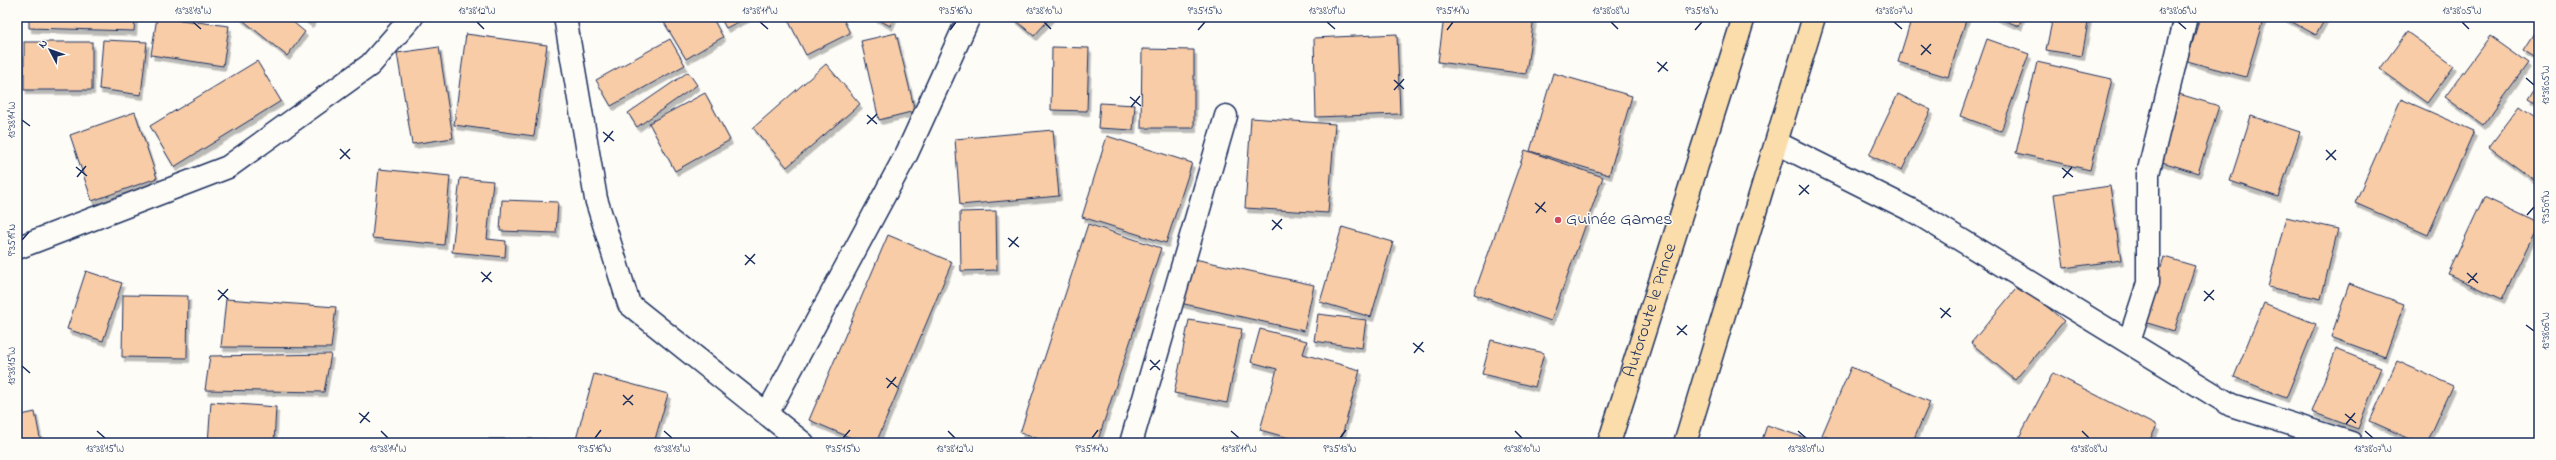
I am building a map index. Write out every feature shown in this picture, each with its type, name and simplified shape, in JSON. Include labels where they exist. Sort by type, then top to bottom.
[{"type":"main road","name":"Autoroute le Prince","points":[[1609,443],[1744,17]]},
{"type":"main road","points":[[1685,443],[1814,17]]},
{"type":"street","points":[[17,248],[228,167],[370,65],[412,17]]},
{"type":"street","points":[[565,17],[596,199],[629,304],[803,443]]},
{"type":"street","points":[[767,414],[907,153],[969,17]]},
{"type":"street","points":[[2129,342],[2148,283],[2148,174],[2186,17]]},
{"type":"street","points":[[1131,443],[1226,116]]},
{"type":"street","points":[[1777,143],[1917,213],[2231,405],[2351,443]]},
{"type":"building","points":[[29,17],[135,17],[134,31],[29,28]]},
{"type":"building","points":[[157,17],[229,26],[223,66],[151,55]]},
{"type":"building","points":[[239,17],[287,17],[305,32],[287,56]]},
{"type":"building","points":[[302,17],[315,17],[310,23]]},
{"type":"building","points":[[666,17],[712,17],[723,37],[686,59],[662,19]]},
{"type":"building","points":[[720,17],[748,17],[726,28]]},
{"type":"building","points":[[842,17],[850,33],[806,55],[787,18]]},
{"type":"building","points":[[874,17],[894,17],[890,26]]},
{"type":"building","points":[[1012,17],[1051,17],[1034,36]]},
{"type":"building","points":[[1444,17],[1534,17],[1526,74],[1438,62]]},
{"type":"building","points":[[1912,17],[1967,17],[1948,77],[1898,62]]},
{"type":"building","points":[[1995,17],[2022,17],[2019,26]]},
{"type":"building","points":[[2053,17],[2089,17],[2082,56],[2046,50]]},
{"type":"building","points":[[2200,17],[2264,17],[2246,77],[2187,61]]},
{"type":"building","points":[[2283,17],[2326,17],[2316,35]]},
{"type":"building","points":[[2539,25],[2539,60],[2523,50]]},
{"type":"building","points":[[2407,32],[2454,66],[2427,103],[2380,69]]},
{"type":"building","points":[[896,33],[915,111],[879,120],[861,41]]},
{"type":"building","points":[[466,34],[547,45],[534,136],[454,125]]},
{"type":"building","points":[[1397,34],[1400,114],[1316,117],[1314,38]]},
{"type":"building","points":[[2490,36],[2528,63],[2483,125],[2445,97]]},
{"type":"building","points":[[670,39],[685,65],[611,106],[596,80]]},
{"type":"building","points":[[1987,39],[2029,54],[2001,131],[1960,116]]},
{"type":"building","points":[[103,40],[147,42],[141,95],[99,89]]},
{"type":"building","points":[[24,42],[92,42],[92,90],[24,90]]},
{"type":"building","points":[[439,47],[453,138],[412,144],[397,53]]},
{"type":"building","points":[[1052,47],[1089,48],[1087,111],[1051,110]]},
{"type":"building","points":[[1142,49],[1194,50],[1194,128],[1141,128]]},
{"type":"building","points":[[257,61],[281,101],[174,167],[150,126]]},
{"type":"building","points":[[2037,62],[2112,79],[2090,170],[2016,153]]},
{"type":"building","points":[[826,64],[860,104],[787,167],[753,128]]},
{"type":"building","points":[[688,72],[697,85],[637,127],[628,113]]},
{"type":"building","points":[[1553,73],[1632,96],[1609,175],[1530,151]]},
{"type":"building","points":[[2539,83],[2539,105],[2529,99]]},
{"type":"building","points":[[705,93],[730,140],[675,171],[649,123]]},
{"type":"building","points":[[1898,94],[1931,110],[1902,170],[1869,155]]},
{"type":"building","points":[[2179,94],[2219,106],[2198,173],[2159,161]]},
{"type":"building","points":[[2401,99],[2474,131],[2428,235],[2355,203]]},
{"type":"building","points":[[1100,103],[1135,105],[1133,130],[1098,128]]},
{"type":"building","points":[[2520,106],[2539,120],[2538,183],[2489,147]]},
{"type":"building","points":[[135,112],[157,178],[92,201],[70,135]]},
{"type":"building","points":[[2251,116],[2300,132],[2278,197],[2230,181]]},
{"type":"building","points":[[1251,118],[1335,124],[1328,213],[1245,208]]},
{"type":"building","points":[[1053,130],[1059,196],[960,205],[955,139]]},
{"type":"building","points":[[1107,136],[1192,163],[1166,243],[1082,217]]},
{"type":"building","points":[[1525,150],[1603,177],[1551,321],[1474,294]]},
{"type":"building","points":[[379,169],[450,176],[444,245],[372,238]]},
{"type":"building","points":[[460,178],[493,181],[487,239],[506,241],[505,257],[452,252]]},
{"type":"building","points":[[2110,186],[2121,260],[2064,268],[2054,194]]},
{"type":"building","points":[[2484,197],[2539,223],[2502,299],[2448,274]]},
{"type":"building","points":[[502,200],[558,202],[556,233],[500,231]]},
{"type":"building","points":[[996,211],[997,270],[961,271],[960,212]]},
{"type":"building","points":[[2286,217],[2338,229],[2321,299],[2268,287]]},
{"type":"building","points":[[1088,224],[1161,248],[1097,443],[1052,443],[1020,433]]},
{"type":"building","points":[[1342,227],[1393,242],[1371,317],[1320,302]]},
{"type":"building","points":[[888,235],[952,262],[876,443],[863,443],[809,420]]},
{"type":"building","points":[[2164,257],[2195,266],[2174,331],[2144,322]]},
{"type":"building","points":[[1190,258],[1314,285],[1304,331],[1180,303]]},
{"type":"building","points":[[86,271],[122,283],[103,341],[67,329]]},
{"type":"building","points":[[2020,284],[2064,321],[2015,380],[1971,343]]},
{"type":"building","points":[[2349,284],[2404,304],[2385,357],[2331,337]]},
{"type":"building","points":[[123,295],[188,296],[187,358],[122,357]]},
{"type":"building","points":[[226,299],[336,307],[331,348],[221,347]]},
{"type":"building","points":[[2264,303],[2316,324],[2286,398],[2234,377]]},
{"type":"building","points":[[1318,314],[1366,320],[1362,348],[1314,341]]},
{"type":"building","points":[[1189,320],[1242,329],[1227,403],[1174,393]]},
{"type":"building","points":[[1260,329],[1307,341],[1303,354],[1360,370],[1340,443],[1307,443],[1260,430],[1277,369],[1251,362]]},
{"type":"building","points":[[1491,340],[1544,353],[1535,387],[1482,374]]},
{"type":"building","points":[[2336,349],[2381,367],[2358,429],[2312,412]]},
{"type":"building","points":[[331,354],[324,392],[205,390],[210,356]]},
{"type":"building","points":[[2397,361],[2453,386],[2427,443],[2419,443],[2370,421]]},
{"type":"building","points":[[1851,367],[1930,402],[1912,443],[1841,443],[1822,435]]},
{"type":"building","points":[[2053,373],[2157,426],[2148,443],[2016,443]]},
{"type":"building","points":[[594,374],[668,394],[654,443],[575,443]]},
{"type":"building","points":[[211,402],[276,407],[274,443],[208,443]]},
{"type":"building","points":[[35,412],[41,443],[17,443],[17,416]]},
{"type":"building","points":[[1767,425],[1820,443],[1761,443]]},
{"type":"building","points":[[489,439],[547,439],[547,443],[489,443]]},
{"type":"place","name":"Guinée Games","points":[[1558,220]]}]
